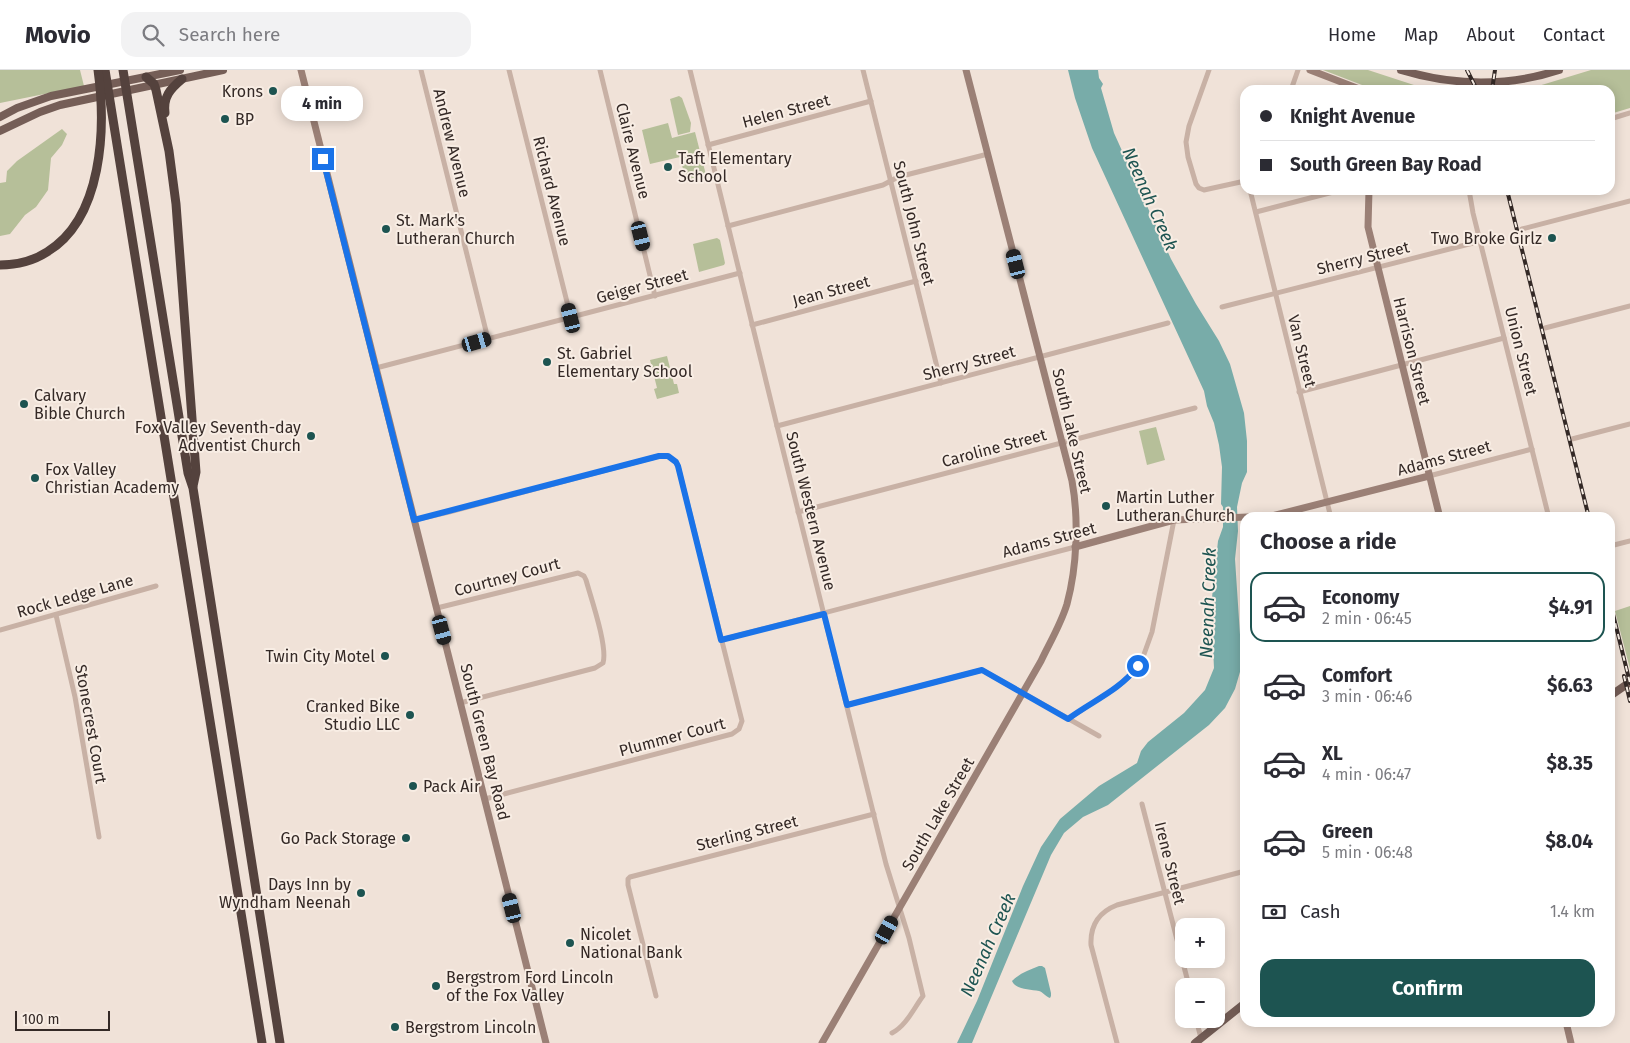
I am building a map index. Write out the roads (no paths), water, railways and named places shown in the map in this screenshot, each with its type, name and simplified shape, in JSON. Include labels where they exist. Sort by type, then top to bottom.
[{"type":"highway","points":[[0,264],[20,263],[53,249],[63,240],[76,223],[85,207],[95,175],[101,135],[102,113],[98,70]]},
{"type":"highway","points":[[105,70],[262,1043]]},
{"type":"highway","points":[[123,70],[188,473],[193,488],[280,1043]]},
{"type":"highway","points":[[173,182],[175,171],[164,104],[168,91],[181,74]]},
{"type":"highway","points":[[146,77],[154,84],[156,90],[173,182],[196,472],[193,488]]},
{"type":"main road","points":[[0,118],[17,108],[50,96],[146,77],[223,70]]},
{"type":"main road","points":[[1401,70],[1438,79],[1469,82],[1500,82],[1522,79],[1558,70]]},
{"type":"main road","points":[[0,131],[40,112],[60,105],[154,84],[181,74]]},
{"type":"main road","points":[[1615,692],[1630,682]]},
{"type":"main road","points":[[1198,1040],[1240,1007]]},
{"type":"street","name":"South Green Bay Road","points":[[301,70],[546,1043]]},
{"type":"street","name":"Andrew Avenue","points":[[421,70],[488,339]]},
{"type":"street","name":"Richard Avenue","points":[[509,70],[571,318]]},
{"type":"street","name":"Claire Avenue","points":[[600,70],[655,296]]},
{"type":"street","name":"South Western Avenue","points":[[690,70],[798,512],[874,814],[899,909],[909,938],[922,996],[903,1025],[892,1033]]},
{"type":"street","name":"South John Street","points":[[863,70],[941,383]]},
{"type":"street","name":"South Lake Street","points":[[822,1043],[1041,661],[1061,620],[1070,589],[1075,547],[1075,499],[1063,442],[966,70]]},
{"type":"street","points":[[1209,70],[1189,126],[1186,142],[1188,157],[1196,184],[1202,190],[1240,182]]},
{"type":"street","points":[[1293,85],[1298,70]]},
{"type":"street","points":[[1310,70],[1349,85]]},
{"type":"street","name":"Helen Street","points":[[708,145],[871,101]]},
{"type":"street","points":[[1615,117],[1630,113]]},
{"type":"street","points":[[728,226],[883,185],[898,178],[988,154]]},
{"type":"street","name":"Van Street","points":[[1251,195],[1330,512]]},
{"type":"street","points":[[1256,212],[1322,195]]},
{"type":"street","name":"Harrison Street","points":[[1369,195],[1368,227],[1438,512]]},
{"type":"street","name":"Union Street","points":[[1470,195],[1548,512]]},
{"type":"street","points":[[1522,229],[1630,201]]},
{"type":"street","name":"Sherry Street","points":[[1222,307],[1481,241]]},
{"type":"street","name":"Geiger Street","points":[[376,368],[740,273]]},
{"type":"street","name":"Jean Street","points":[[752,325],[916,281]]},
{"type":"street","points":[[1545,328],[1630,306]]},
{"type":"street","name":"Sherry Street","points":[[777,426],[1168,323]]},
{"type":"street","points":[[1299,392],[1504,338]]},
{"type":"street","name":"Caroline Street","points":[[798,512],[1195,408]]},
{"type":"street","points":[[1572,439],[1630,424]]},
{"type":"street","name":"Adams Street","points":[[1288,512],[1532,449]]},
{"type":"street","name":"Plummer Court","points":[[414,520],[659,456],[668,456],[678,466],[742,721],[738,732],[485,799]]},
{"type":"street","name":"Adams Street","points":[[721,640],[1174,520],[1240,517]]},
{"type":"street","points":[[1068,719],[1117,687],[1132,674],[1143,658],[1152,632],[1174,520]]},
{"type":"street","points":[[1615,545],[1630,541]]},
{"type":"street","name":"Courtney Court","points":[[437,608],[578,572],[586,580],[605,653],[603,663],[595,668],[460,703]]},
{"type":"street","name":"Rock Ledge Lane","points":[[0,630],[156,586]]},
{"type":"street","name":"Stonecrest Court","points":[[56,615],[76,697],[99,838]]},
{"type":"street","points":[[847,705],[978,670],[985,672],[1099,736]]},
{"type":"street","name":"Irene Street","points":[[1142,804],[1187,978]]},
{"type":"street","name":"Sterling Street","points":[[656,996],[628,879],[634,875],[874,814]]},
{"type":"street","points":[[1117,1043],[1090,945],[1092,930],[1098,916],[1110,907],[1240,872]]},
{"type":"street","points":[[1567,1027],[1571,1043]]},
{"type":"water","points":[[1068,70],[1098,70],[1099,78],[1103,84],[1101,88],[1114,133],[1171,259],[1219,341],[1230,364],[1244,413],[1247,441],[1247,472],[1242,483],[1237,507],[1238,531],[1235,559],[1240,635],[1240,672],[1235,689],[1225,708],[1209,725],[1108,805],[1083,817],[1064,833],[1051,855],[972,1043],[957,1043],[977,1001],[1023,886],[1041,847],[1060,819],[1099,786],[1137,763],[1141,751],[1148,742],[1184,713],[1205,690],[1214,668],[1211,607],[1218,541],[1223,527],[1223,507],[1221,504],[1222,467],[1214,423],[1207,406],[1204,391],[1092,148],[1075,98]]},
{"type":"water","points":[[1039,966],[1045,968],[1051,993],[1050,998],[1039,991],[1020,988],[1012,981],[1021,974]]},
{"type":"railway","points":[[1467,70],[1474,85]]},
{"type":"railway","points":[[1493,85],[1495,70]]},
{"type":"railway","points":[[1508,195],[1588,512]]},
{"type":"railway","points":[[1615,622],[1630,683]]},
{"type":"railway","points":[[1624,676],[1630,701]]},
{"type":"place","name":"Krons","points":[[273,91]]},
{"type":"place","name":"BP","points":[[225,119]]},
{"type":"place","name":"Taft Elementary School","points":[[668,167]]},
{"type":"place","name":"St. Mark's Lutheran Church","points":[[386,229]]},
{"type":"place","name":"Two Broke Girlz","points":[[1552,238]]},
{"type":"place","name":"St. Gabriel Elementary School","points":[[547,362]]},
{"type":"place","name":"Calvary Bible Church","points":[[24,404]]},
{"type":"place","name":"Fox Valley Seventh-day Adventist Church","points":[[311,436]]},
{"type":"place","name":"Fox Valley Christian Academy","points":[[35,478]]},
{"type":"place","name":"Martin Luther Lutheran Church","points":[[1106,506]]},
{"type":"place","name":"Twin City Motel","points":[[385,656]]},
{"type":"place","name":"Cranked Bike Studio LLC","points":[[410,715]]},
{"type":"place","name":"Pack Air","points":[[413,786]]},
{"type":"place","name":"Go Pack Storage","points":[[406,838]]},
{"type":"place","name":"Days Inn by Wyndham Neenah","points":[[361,893]]},
{"type":"place","name":"Nicolet National Bank","points":[[570,943]]},
{"type":"place","name":"Bergstrom Ford Lincoln of the Fox Valley","points":[[436,986]]},
{"type":"place","name":"Bergstrom Lincoln","points":[[395,1027]]},
{"type":"water label","name":"Neenah Creek","points":[[1150,199]]},
{"type":"water label","name":"Neenah Creek","points":[[1208,603]]},
{"type":"water label","name":"Neenah Creek","points":[[988,945]]}]
